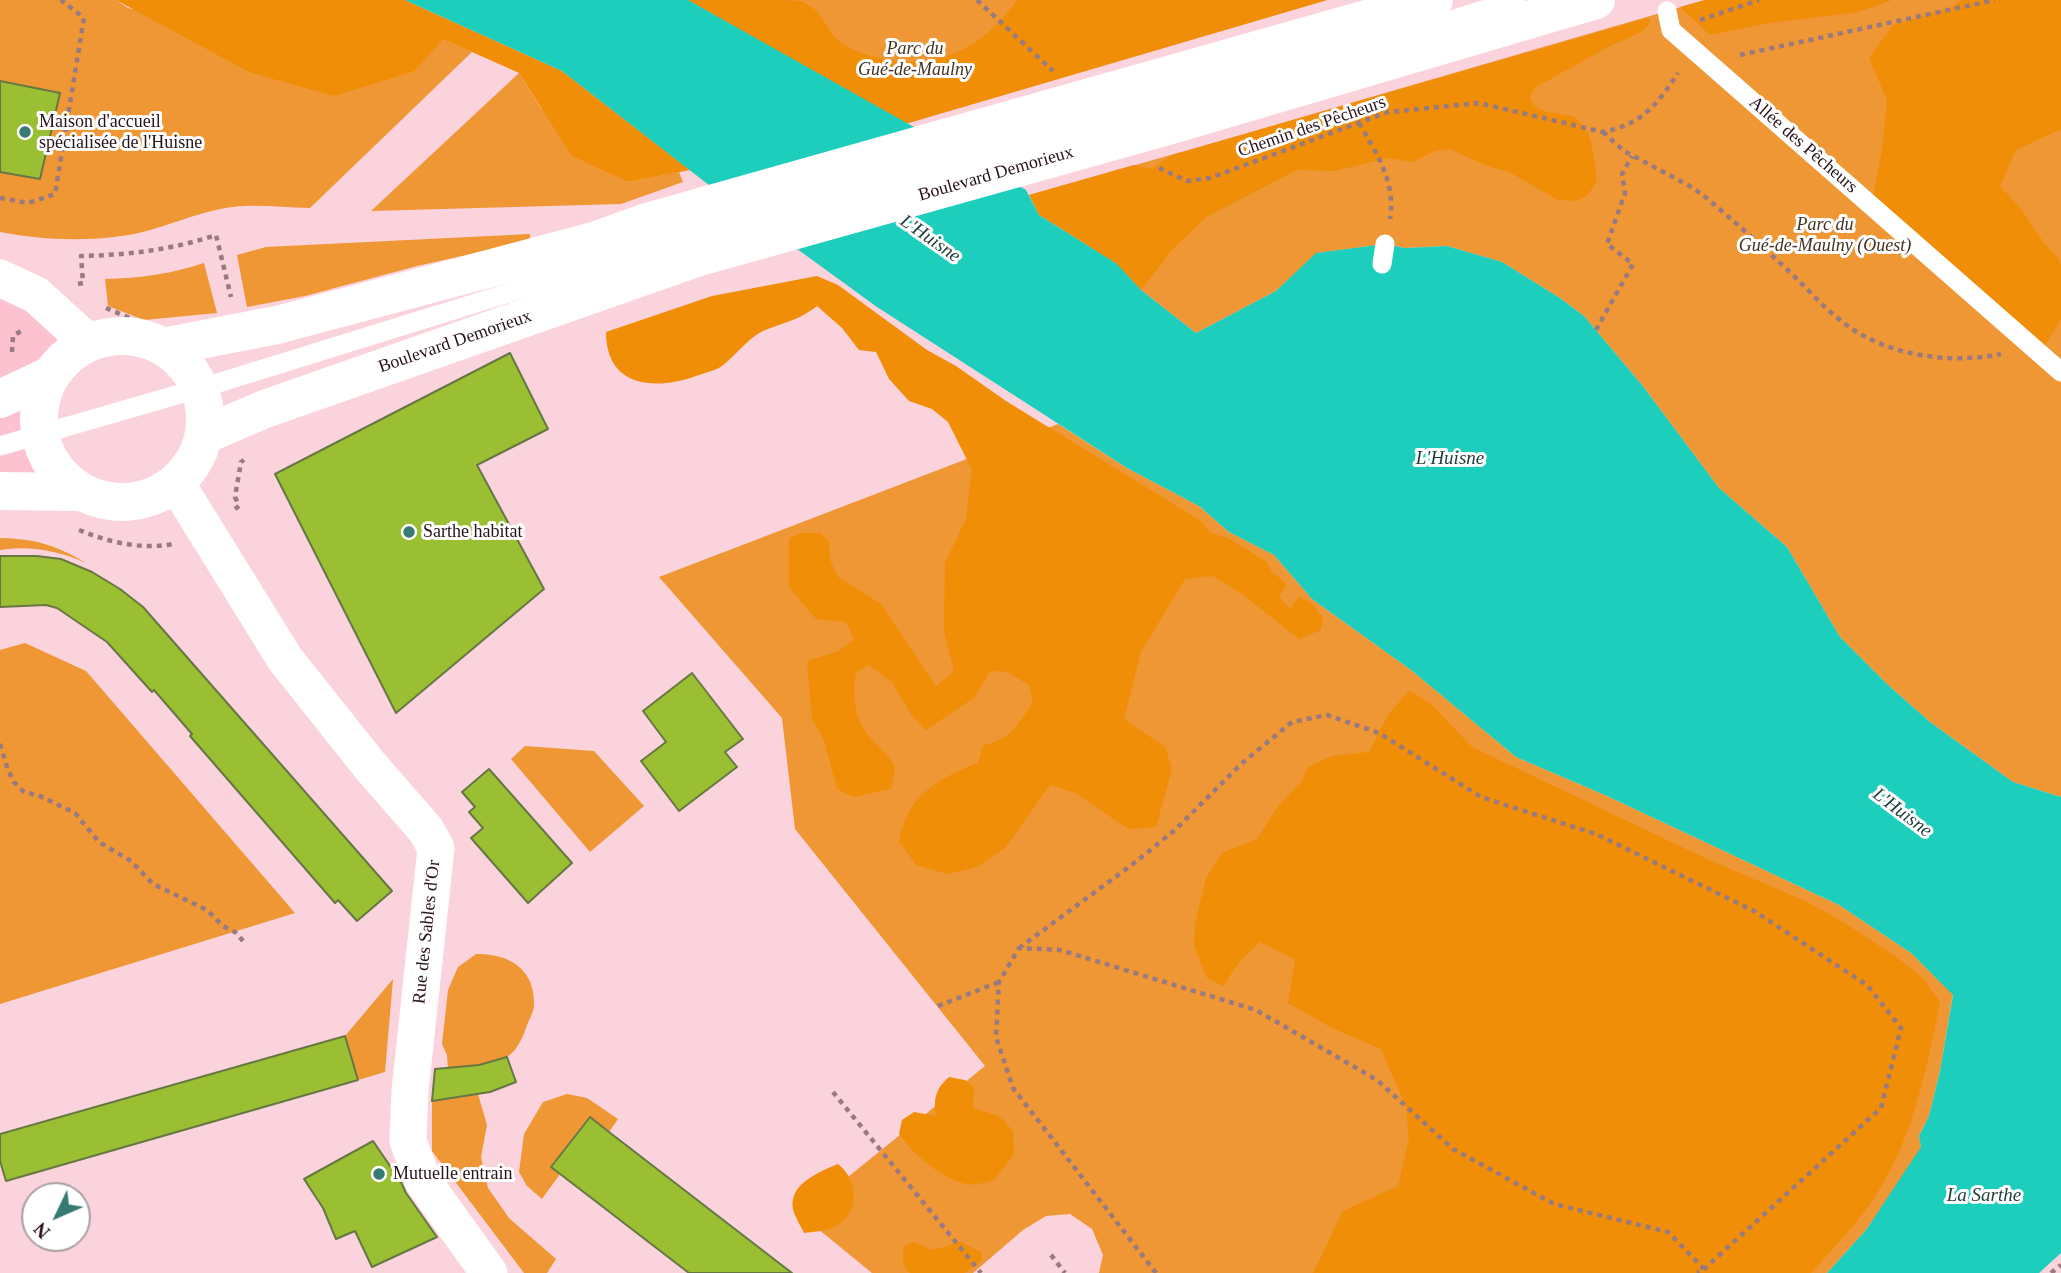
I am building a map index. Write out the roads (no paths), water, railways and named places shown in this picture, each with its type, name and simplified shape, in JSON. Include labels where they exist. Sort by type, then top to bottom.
[{"type":"main road","name":"Boulevard Demorieux","points":[[163,348],[277,325],[597,240],[672,241],[1154,105],[1434,0]]},
{"type":"main road","name":"Boulevard Demorieux","points":[[204,435],[672,241],[1154,105],[1596,0]]},
{"type":"main road","name":"Boulevard Demorieux","points":[[0,399],[51,375],[74,351],[89,343],[103,338],[127,337],[149,341],[185,365],[200,389],[205,419],[204,435],[189,470],[176,484],[151,498],[108,502],[79,511],[0,491]]},
{"type":"main road","name":"Boulevard Demorieux","points":[[51,375],[40,404],[40,436],[51,462],[69,484],[79,511]]},
{"type":"street","points":[[0,278],[36,295],[89,343]]},
{"type":"street","name":"Rue des Sables d'Or","points":[[176,484],[285,659],[376,773],[426,830],[436,848],[410,1091],[408,1141],[423,1181],[489,1273]]},
{"type":"lane","points":[[1154,105],[1515,0]]},
{"type":"lane","name":"Allée des Pêcheurs","points":[[1669,20],[1692,48],[2061,372]]},
{"type":"lane","points":[[0,446],[200,389],[672,241]]},
{"type":"water","name":"L'Huisne","points":[[405,0],[688,0],[1026,190],[1039,215],[1117,264],[1141,290],[1196,333],[1276,291],[1316,253],[1385,244],[1405,248],[1447,246],[1502,262],[1584,316],[1642,385],[1719,488],[1787,547],[1840,637],[1930,722],[2013,782],[2061,797],[2061,1253],[2039,1273],[1827,1273],[1866,1230],[1921,1147],[1919,1136],[1929,1116],[1940,1071],[1953,995],[1911,953],[1839,905],[1607,796],[1516,757],[1411,670],[1312,599],[1274,555],[1229,532],[1199,506],[1127,468],[877,307],[705,182],[562,71]]},
{"type":"place","name":"Maison d'accueil spécialisée de l'Huisne","points":[[25,132]]},
{"type":"place","name":"Sarthe habitat","points":[[409,532]]},
{"type":"place","name":"Mutuelle entrain","points":[[379,1174]]},
{"type":"park label","name":"Parc du Gué-de-Maulny","points":[[915,59]]},
{"type":"park label","name":"Parc du Gué-de-Maulny (Ouest)","points":[[1825,235]]},
{"type":"water label","name":"La Sarthe","points":[[1984,1196]]}]
